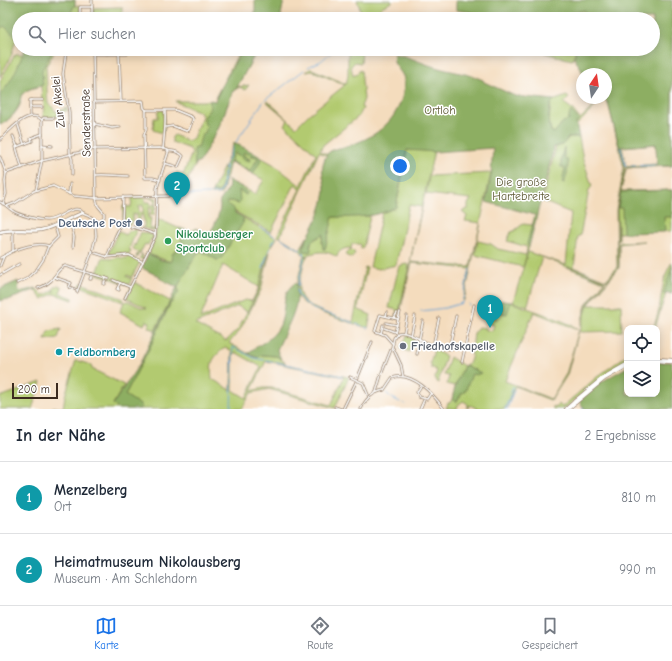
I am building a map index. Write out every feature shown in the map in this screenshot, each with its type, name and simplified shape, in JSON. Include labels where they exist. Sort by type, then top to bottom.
[{"type":"highway","points":[[660,360],[672,361]]},
{"type":"highway","points":[[575,402],[604,378],[624,368]]},
{"type":"main road","points":[[567,409],[575,402]]},
{"type":"street","points":[[92,0],[92,12]]},
{"type":"street","points":[[80,12],[80,7],[92,7]]},
{"type":"street","name":"Zur Akelei","points":[[65,56],[63,73],[69,112],[72,175]]},
{"type":"street","name":"Senderstraße","points":[[93,56],[96,198]]},
{"type":"street","points":[[119,56],[121,101]]},
{"type":"street","points":[[30,116],[30,100],[43,100]]},
{"type":"street","points":[[94,102],[143,101],[144,108],[146,110],[146,130],[144,135],[145,178],[160,180]]},
{"type":"street","points":[[30,107],[42,107]]},
{"type":"street","points":[[146,110],[175,110],[192,117],[193,119],[189,130],[186,131],[173,126],[166,127]]},
{"type":"street","points":[[163,149],[163,135],[166,127],[165,110]]},
{"type":"street","points":[[0,140],[18,124],[30,116],[36,116],[42,120]]},
{"type":"street","points":[[42,120],[43,118],[54,118]]},
{"type":"street","points":[[35,190],[41,161],[42,120]]},
{"type":"street","points":[[18,124],[24,144]]},
{"type":"street","points":[[94,124],[116,128],[120,127]]},
{"type":"street","points":[[16,146],[32,141],[31,138],[42,134]]},
{"type":"street","points":[[13,136],[22,168]]},
{"type":"street","points":[[42,145],[52,146]]},
{"type":"street","points":[[6,173],[41,161],[95,149],[163,149],[177,152],[182,156],[177,168],[164,163]]},
{"type":"street","points":[[125,298],[155,234],[158,188],[168,151]]},
{"type":"street","points":[[0,157],[6,173],[6,194],[3,204]]},
{"type":"street","points":[[96,175],[110,174],[116,176],[128,176]]},
{"type":"street","points":[[69,194],[70,184]]},
{"type":"street","points":[[7,206],[15,203],[35,190],[54,186],[69,194],[96,198],[168,196]]},
{"type":"street","points":[[107,257],[122,223],[123,197]]},
{"type":"street","points":[[0,202],[14,211],[46,220],[54,219],[73,209],[79,209],[95,220],[102,220],[105,215],[98,206],[96,198]]},
{"type":"street","points":[[0,232],[35,230],[55,226],[83,213]]},
{"type":"street","points":[[72,279],[69,287],[77,291],[92,252],[96,236],[95,220]]},
{"type":"street","points":[[61,223],[72,228],[74,237],[73,246]]},
{"type":"street","points":[[17,283],[26,279],[36,270],[43,260],[49,246],[58,237],[55,226]]},
{"type":"street","points":[[131,228],[133,227],[155,234]]},
{"type":"street","points":[[13,251],[14,230]]},
{"type":"street","points":[[0,258],[13,251],[23,248],[42,244],[49,246]]},
{"type":"street","points":[[92,252],[107,257],[128,255],[143,262]]},
{"type":"street","points":[[0,266],[4,256]]},
{"type":"street","points":[[0,275],[19,264]]},
{"type":"street","points":[[38,288],[42,287],[54,277],[56,272],[65,266],[109,279]]},
{"type":"street","points":[[54,277],[71,283]]},
{"type":"street","points":[[66,281],[67,277]]},
{"type":"street","points":[[104,282],[106,278]]},
{"type":"street","points":[[113,280],[130,287]]},
{"type":"street","points":[[118,288],[120,283]]},
{"type":"street","points":[[462,362],[474,305]]},
{"type":"street","points":[[380,311],[375,331],[386,336],[393,344]]},
{"type":"street","points":[[386,316],[387,312]]},
{"type":"street","points":[[376,392],[392,348],[400,312]]},
{"type":"street","points":[[394,318],[397,313]]},
{"type":"street","points":[[380,315],[398,319]]},
{"type":"street","points":[[404,332],[407,316]]},
{"type":"street","points":[[411,336],[415,316]]},
{"type":"street","points":[[449,349],[456,316]]},
{"type":"street","points":[[433,346],[439,318]]},
{"type":"street","points":[[417,354],[423,322]]},
{"type":"street","points":[[386,323],[397,325]]},
{"type":"street","points":[[381,333],[383,325]]},
{"type":"street","points":[[384,328],[396,333],[404,332],[433,346],[449,349],[465,348]]},
{"type":"street","points":[[335,407],[342,409],[357,380],[372,342]]},
{"type":"street","points":[[392,348],[401,364],[403,376]]},
{"type":"street","points":[[361,409],[369,397],[376,392],[385,389],[393,378],[403,376],[421,385],[431,393],[444,409]]},
{"type":"street","points":[[350,377],[365,385],[369,397]]},
{"type":"street","points":[[421,385],[417,395],[419,398],[424,400]]},
{"type":"street","points":[[420,409],[424,400],[428,399],[431,393]]},
{"type":"green space","points":[[0,0],[75,0],[75,6],[80,6],[80,12],[12,12],[12,53],[0,77]]},
{"type":"green space","points":[[0,0],[75,0],[75,6],[71,12],[12,12],[12,33],[4,26],[0,29]]},
{"type":"green space","points":[[255,0],[284,0],[282,12],[255,12]]},
{"type":"green space","points":[[357,0],[392,0],[392,2],[383,6],[378,11],[402,12],[393,12],[361,12]]},
{"type":"green space","points":[[456,0],[672,0],[672,166],[657,166],[656,144],[620,147],[620,149],[608,104],[612,104],[612,68],[580,68],[574,58],[574,56],[660,56],[660,12],[585,12],[585,10],[575,12],[469,12],[456,10]]},
{"type":"green space","points":[[672,0],[672,166],[628,168],[657,166],[626,167],[620,147],[625,167],[619,200],[621,191],[672,190],[672,231],[619,233],[619,241],[617,210],[618,264],[617,269],[606,281],[568,266],[605,282],[587,305],[580,327],[586,305],[604,282],[542,257],[527,307],[526,305],[513,302],[528,252],[566,265],[571,213],[542,201],[556,147],[562,145],[569,137],[579,137],[583,159],[592,186],[589,190],[580,236],[578,236],[574,267],[606,280],[617,267],[616,210],[624,168],[608,104],[612,104],[612,68],[583,68],[585,56],[660,56],[660,12]],"holes":[[[656,144],[657,164],[626,166],[622,147]]]},
{"type":"green space","points":[[122,7],[122,12],[94,12],[94,8]]},
{"type":"green space","points":[[14,56],[52,56],[46,66],[48,104],[50,104],[56,112],[67,108],[67,111],[58,113],[57,117],[43,117],[44,100],[42,99],[41,86],[25,92],[21,96],[20,105],[14,114],[0,125],[0,81]]},
{"type":"green space","points":[[22,56],[49,56],[42,70],[43,85],[25,92],[21,96],[20,104],[13,114],[0,125],[0,94],[12,78]]},
{"type":"green space","points":[[237,56],[239,56],[234,64],[239,56],[254,56],[237,87],[249,85],[245,90],[240,87],[233,91],[219,127],[208,147],[195,148],[195,166],[181,193],[177,195],[169,195],[177,172],[183,175],[192,153],[190,149],[172,142],[172,137],[174,135],[188,141],[193,138],[202,116],[200,112],[175,101],[215,101],[220,89],[215,98]]},
{"type":"green space","points":[[239,56],[254,56],[236,89],[233,91],[219,127],[199,163],[197,162],[195,166],[194,150],[195,148],[198,148],[202,134],[205,133],[207,126],[205,125],[204,118],[209,108],[210,100],[215,101]]},
{"type":"green space","points":[[348,56],[362,56],[361,63],[355,62],[351,66],[353,76],[361,70],[364,99],[361,107],[363,108],[359,116],[323,145],[320,151],[327,154],[327,156],[319,152],[280,237],[277,236],[300,189],[295,184],[271,232],[234,211],[234,209],[226,203],[232,201],[238,204],[239,190],[245,191],[240,186],[255,194],[264,180],[253,174],[262,158],[273,164],[301,186],[316,154],[285,125],[288,120],[267,102],[268,101],[296,127],[308,115],[345,85],[313,71],[306,72],[312,69],[346,84],[348,76]]},
{"type":"green space","name":"Ortloh","points":[[405,56],[435,67],[465,74],[483,80],[484,82],[515,96],[554,100],[552,102],[549,119],[551,131],[554,133],[563,122],[569,120],[571,111],[579,120],[576,123],[579,137],[569,137],[562,145],[554,147],[529,247],[527,244],[535,215],[486,202],[491,175],[493,148],[435,152],[407,150],[396,207],[373,215],[333,217],[325,249],[323,249],[322,242],[323,234],[312,241],[310,245],[310,252],[303,251],[303,247],[323,204],[325,187],[322,169],[325,158],[330,152],[365,139],[382,129],[389,122],[399,105],[403,94],[404,80],[394,63],[393,57]]},
{"type":"green space","points":[[557,56],[574,56],[572,60]]},
{"type":"green space","points":[[567,96],[569,98],[564,103],[572,109],[580,119],[597,104],[577,125],[570,119],[560,125],[560,128],[554,133],[551,131],[549,120],[552,101]]},
{"type":"green space","points":[[163,110],[165,112],[162,133],[153,130],[154,118],[158,118],[158,111]]},
{"type":"green space","points":[[234,143],[262,158],[253,174],[249,172],[258,159],[257,157],[244,152],[243,155],[250,161],[242,159],[241,156],[234,153],[231,161],[248,171],[230,162],[223,191],[221,194],[212,194],[213,191],[218,192],[221,190],[226,162]]},
{"type":"green space","points":[[564,147],[564,158],[567,159],[568,165],[564,183],[562,182],[565,168],[561,167],[561,158]]},
{"type":"green space","points":[[245,150],[251,156],[258,158],[249,172],[231,161],[234,153],[244,159],[250,159],[243,155]]},
{"type":"green space","points":[[407,150],[434,151],[422,207],[409,205],[396,265],[379,269],[370,267],[382,213],[396,207]]},
{"type":"green space","points":[[226,162],[221,190],[218,193],[213,192],[211,194]]},
{"type":"green space","points":[[491,173],[480,223],[465,221],[467,216],[462,212],[468,209],[468,204],[471,199],[426,194],[429,176]]},
{"type":"green space","points":[[228,180],[240,186],[247,193],[246,195],[239,190],[239,204],[232,201],[226,203],[234,209],[235,213],[244,218],[242,221],[244,221],[221,259],[217,260],[201,251],[196,255],[178,286],[178,293],[173,302],[171,302],[125,395],[142,406],[139,409],[118,409],[113,404],[140,363],[177,287],[142,268],[148,254],[161,260],[171,262],[172,254],[178,249],[184,234],[180,231],[180,228],[191,232],[195,228],[199,230],[197,234],[203,238],[206,236],[217,220],[220,202],[229,186]]},
{"type":"green space","points":[[672,190],[672,217],[664,217],[665,232],[623,233],[622,208],[618,208],[621,192]]},
{"type":"green space","points":[[146,197],[157,198],[154,215],[150,215],[152,209],[149,207],[148,218],[151,218],[150,229],[153,229],[156,226],[154,232],[142,228],[144,227],[143,205],[139,206],[139,213],[142,212],[140,220],[136,219],[136,216],[138,215],[133,214],[133,221],[131,221],[130,225],[123,222],[123,206],[131,207],[132,198],[145,198],[145,202],[150,202],[151,205],[155,205],[154,199]]},
{"type":"green space","points":[[370,216],[363,248],[361,248],[360,244],[352,244],[351,249],[348,248],[342,250],[337,257],[333,254],[324,252],[317,252],[304,256],[301,251],[280,237],[300,249],[307,237],[303,247],[310,247],[312,241],[324,234],[322,242],[323,249],[325,249],[332,217]]},
{"type":"green space","points":[[244,218],[277,238],[268,252],[258,291],[247,312],[259,290],[270,252],[261,290],[240,330],[229,343],[256,358],[261,355],[277,356],[286,363],[271,361],[349,377],[335,408],[269,389],[251,393],[242,409],[139,409],[141,406],[125,395],[171,302],[178,293],[178,286],[196,255],[201,251],[217,260]],"holes":[[[223,265],[259,287],[252,301],[245,300],[200,319]],[[238,306],[247,312],[238,329],[226,341],[195,324]],[[225,347],[232,351],[231,390],[212,379],[211,368],[215,358]],[[235,352],[261,367],[246,398],[233,390],[233,355]],[[266,361],[344,377],[331,405],[272,388],[263,388],[251,391]]]},
{"type":"green space","name":"Nikolausberger Sportclub","points":[[158,219],[180,228],[184,233],[178,250],[172,254],[171,262],[148,254],[155,238]]},
{"type":"green space","points":[[523,224],[532,225],[527,244],[529,247],[523,267],[475,255],[478,241],[491,244],[498,249],[526,255],[527,247],[507,241],[511,232]]},
{"type":"green space","points":[[137,229],[129,249],[131,250],[129,254],[123,253],[108,255],[118,231],[126,235],[130,230],[132,231]]},
{"type":"green space","points":[[141,232],[154,235],[153,239],[151,239],[148,245],[145,244],[140,253],[143,255],[143,260],[139,258],[142,255],[139,253],[137,258],[136,257],[138,252],[133,248]]},
{"type":"green space","points":[[477,240],[463,301],[470,269],[412,263],[400,312],[411,262],[470,267]]},
{"type":"green space","points":[[645,241],[619,244],[621,242]]},
{"type":"green space","points":[[351,249],[355,253],[352,258],[347,256],[346,253]]},
{"type":"green space","points":[[129,256],[140,262],[132,277],[126,276],[132,278],[129,285],[86,270],[97,273],[103,257],[110,259],[120,257],[128,258]]},
{"type":"green space","points":[[308,256],[304,263],[299,285],[300,294],[303,300],[315,309],[353,322],[365,267],[367,268],[358,308],[359,310],[371,315],[368,328],[329,316],[308,306],[301,300],[297,294],[298,281],[303,257]]},
{"type":"green space","points":[[672,262],[672,294],[666,293],[656,325],[654,325],[659,310],[665,277]]},
{"type":"green space","points":[[406,264],[409,265],[397,316],[398,318],[396,318],[397,310],[389,308],[399,266]]},
{"type":"green space","points":[[672,266],[672,294],[666,292],[665,295],[663,294]]},
{"type":"green space","points":[[619,267],[589,305],[621,305],[622,331],[580,332],[588,305]]},
{"type":"green space","points":[[18,281],[19,292],[37,289],[8,300],[6,299],[0,301],[0,289]]},
{"type":"green space","points":[[134,282],[170,301],[155,330],[148,327],[150,322],[146,321],[144,325],[120,312],[124,302],[128,301],[142,308],[147,308],[126,298]]},
{"type":"green space","points":[[81,283],[124,299],[123,302],[80,286]]},
{"type":"green space","points":[[295,283],[297,284],[296,305],[277,350],[281,359],[276,356],[261,355],[258,358],[248,353],[269,339],[279,327],[283,315],[285,297],[290,287]]},
{"type":"green space","points":[[58,285],[62,287],[60,293],[73,298],[73,300],[54,294],[42,299],[35,290],[37,289],[42,295],[44,295],[55,291],[52,290]]},
{"type":"green space","points":[[489,299],[511,302],[507,314],[484,309],[488,307],[491,300]]},
{"type":"green space","points":[[511,302],[558,319],[579,330],[567,375],[552,399],[550,400],[515,386],[505,409],[478,409],[470,405],[467,409],[468,404],[463,401],[458,405],[457,409],[446,409],[448,403],[450,403],[452,399],[456,402],[459,399],[472,373],[480,373],[465,365],[469,363],[471,359],[474,333],[478,327],[486,328],[486,330],[492,331],[494,325],[488,323],[489,317],[497,319],[494,315],[483,313],[484,309],[506,314]],"holes":[[[534,312],[579,330],[566,374],[551,399],[505,381]]]},
{"type":"green space","points":[[61,329],[58,338],[45,340],[48,331]]},
{"type":"green space","points":[[408,335],[414,339],[409,352],[400,348]]},
{"type":"green space","points":[[434,350],[446,356],[438,383],[436,382],[435,378],[437,371],[430,368],[432,366],[430,363]]},
{"type":"green space","points":[[450,357],[464,366],[455,386],[447,384],[449,376],[444,375]]},
{"type":"green space","points":[[624,357],[624,364],[608,373],[564,409],[553,409],[553,406],[557,407],[559,404],[562,407],[597,377]]},
{"type":"green space","points":[[76,360],[91,365],[92,369],[124,385],[113,404],[118,409],[52,409],[53,407],[63,408],[65,396]]},
{"type":"green space","points":[[660,362],[672,362],[672,409],[585,409],[579,401],[596,385],[624,369],[624,397],[660,397]]},
{"type":"green space","points":[[465,365],[481,373],[476,375],[472,374],[465,392],[463,392],[456,402],[452,399],[455,386]]},
{"type":"green space","points":[[41,382],[32,409],[0,409],[0,397]]},
{"type":"waterway","points":[[308,67],[321,61],[327,56]]},
{"type":"waterway","points":[[265,100],[304,70]]},
{"type":"waterway","points":[[236,142],[263,102]]},
{"type":"waterway","points":[[212,194],[218,194],[222,190],[226,164],[233,147]]},
{"type":"waterway","points":[[621,148],[626,166]]},
{"type":"waterway","points":[[628,166],[656,165]]},
{"type":"waterway","points":[[185,195],[210,194]]},
{"type":"waterway","points":[[261,228],[276,237],[268,252],[263,268]]},
{"type":"waterway","points":[[281,238],[301,250]]},
{"type":"waterway","points":[[298,286],[304,257]]},
{"type":"waterway","points":[[421,311],[445,308],[462,303],[470,269]]},
{"type":"waterway","points":[[297,290],[301,299]]},
{"type":"waterway","points":[[301,299],[306,304]]},
{"type":"waterway","points":[[307,304],[312,308]]},
{"type":"waterway","points":[[317,310],[321,311]]},
{"type":"waterway","points":[[322,312],[335,316]]},
{"type":"waterway","points":[[341,318],[353,323]]},
{"type":"waterway","points":[[356,324],[362,326]]},
{"type":"waterway","points":[[231,409],[233,347],[254,358],[264,360]]},
{"type":"waterway","points":[[266,360],[342,376]]},
{"type":"waterway","points":[[505,409],[513,387]]},
{"type":"waterway","points":[[507,409],[514,390]]},
{"type":"waterway","points":[[386,393],[391,397]]},
{"type":"waterway","points":[[392,398],[400,402]]},
{"type":"waterway","points":[[581,406],[584,409]]},
{"type":"place","name":"Heimatmuseum Nikolausberg","points":[[177,205]]},
{"type":"place","name":"Deutsche Post","points":[[139,223]]},
{"type":"place","name":"Nikolausberger Sportclub","points":[[168,241]]},
{"type":"place","name":"Menzelberg","points":[[490,328]]},
{"type":"place","name":"Friedhofskapelle","points":[[403,346]]},
{"type":"place","name":"Feldbornberg","points":[[59,352]]},
{"type":"park label","name":"Die große Hartebreite","points":[[521,189]]}]
